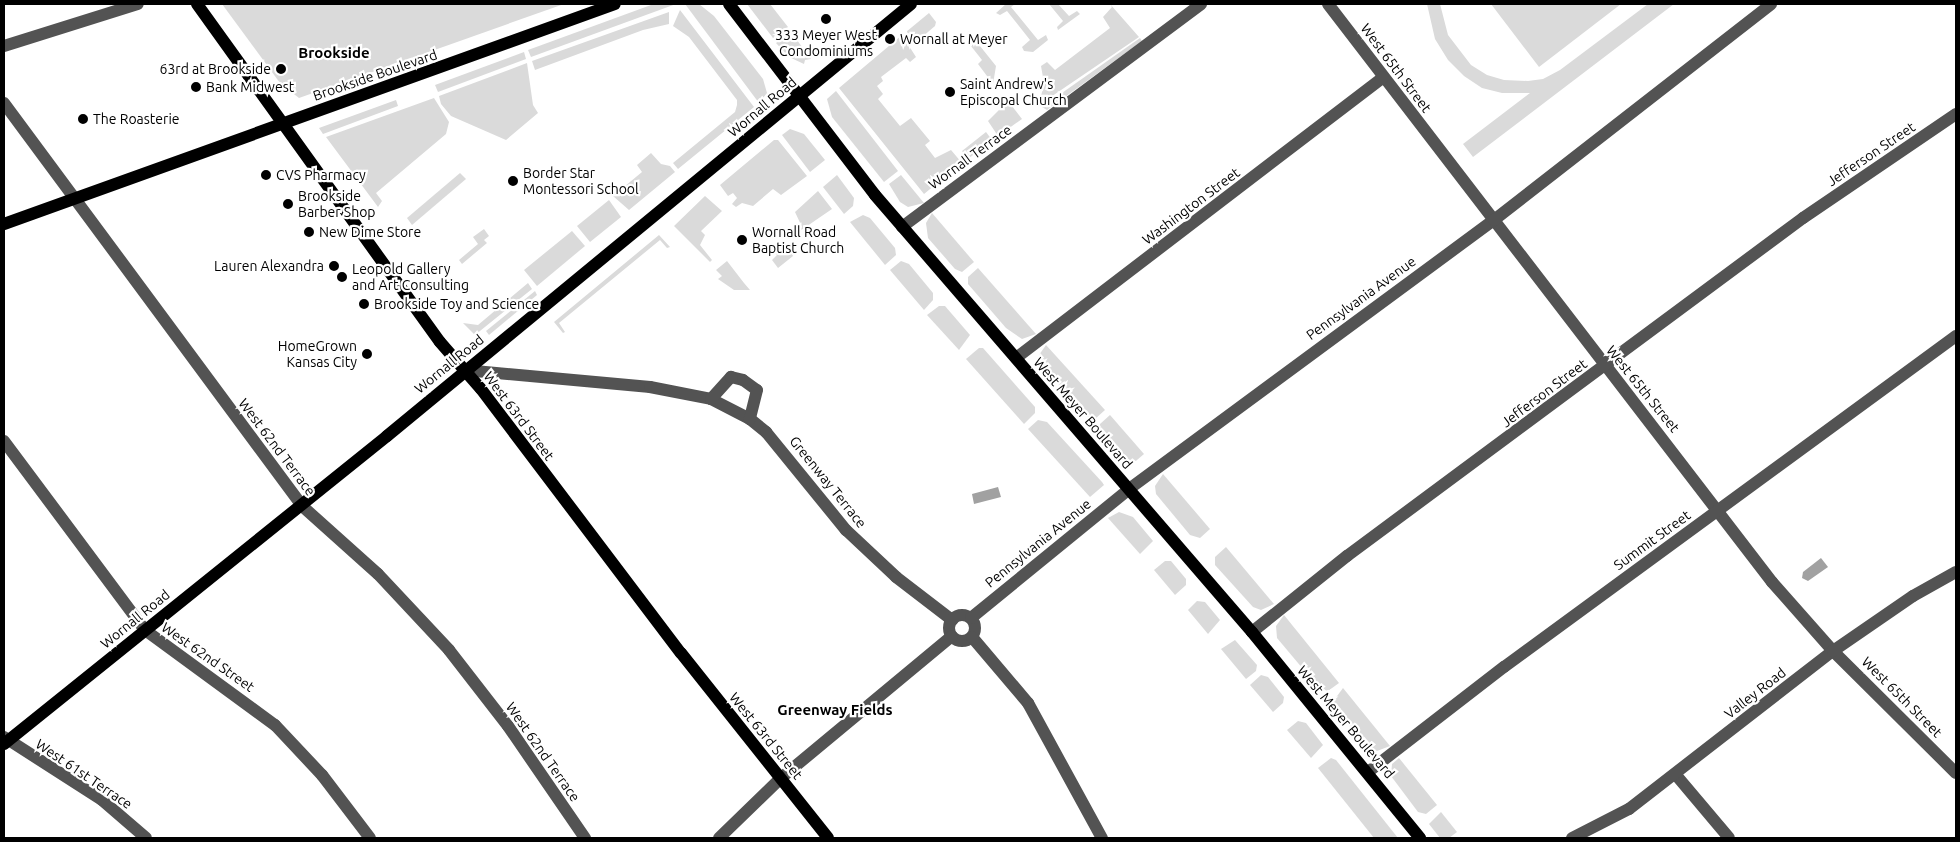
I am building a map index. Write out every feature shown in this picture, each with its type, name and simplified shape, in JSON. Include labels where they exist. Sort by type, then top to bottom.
[{"type":"main road","name":"West 63rd Street","points":[[198,4],[283,124],[464,370],[668,638],[828,838]]},
{"type":"main road","name":"Brookside Boulevard","points":[[4,224],[73,201],[615,4]]},
{"type":"main road","name":"Wornall Road","points":[[5,740],[301,505],[910,4]]},
{"type":"main road","name":"West Meyer Boulevard","points":[[727,6],[902,227],[1252,632],[1420,838]]},
{"type":"street","points":[[4,46],[138,4]]},
{"type":"street","name":"Wornall Terrace","points":[[902,227],[1202,4]]},
{"type":"street","name":"West 65th Street","points":[[1328,4],[1772,582],[1833,651],[1956,773]]},
{"type":"street","name":"Pennsylvania Avenue","points":[[971,618],[1129,489],[1494,220],[1771,4]]},
{"type":"street","name":"Washington Street","points":[[1016,358],[1383,78]]},
{"type":"street","name":"West 62nd Terrace","points":[[4,103],[73,201],[301,505],[378,574],[449,650],[508,726],[585,838]]},
{"type":"street","name":"Jefferson Street","points":[[1252,632],[1347,556],[1803,218],[1956,114]]},
{"type":"street","name":"Summit Street","points":[[1368,772],[1504,667],[1956,336]]},
{"type":"street","name":"Greenway Terrace","points":[[464,370],[650,387],[712,399],[750,419],[779,446],[846,530],[896,577],[952,620]]},
{"type":"street","points":[[712,399],[731,377],[743,380],[757,390],[750,419]]},
{"type":"street","name":"West 62nd Street","points":[[4,441],[145,630],[275,725],[322,775],[370,838]]},
{"type":"street","name":"Valley Road","points":[[1572,838],[1610,821],[1676,775],[1833,651],[1913,596],[1956,572]]},
{"type":"street","points":[[959,615],[971,618],[975,629],[972,637],[964,641],[952,636],[949,628],[952,620],[959,615]]},
{"type":"street","points":[[719,838],[781,778],[952,636]]},
{"type":"street","points":[[972,637],[1028,703],[1102,838]]},
{"type":"street","name":"West 61st Terrace","points":[[5,740],[102,800],[146,838]]},
{"type":"street","points":[[1676,775],[1730,838]]},
{"type":"shaded area","points":[[222,4],[564,4],[299,98],[280,83]]},
{"type":"shaded area","points":[[676,4],[531,57],[528,50],[651,5]]},
{"type":"shaded area","points":[[685,4],[699,4],[714,16],[763,79],[767,93],[759,103]]},
{"type":"shaded area","points":[[747,4],[770,4],[788,27],[773,38]]},
{"type":"shaded area","points":[[1006,4],[1015,4],[1011,7],[1038,40],[1046,35],[1048,40],[1033,52],[1024,51],[1022,47],[1030,40],[1007,11],[1000,15],[996,13]]},
{"type":"shaded area","points":[[1049,4],[1058,4],[1069,16],[1077,11],[1080,14],[1058,30],[1057,27],[1063,21]]},
{"type":"shaded area","points":[[1110,4],[1139,37],[1039,105],[1044,83],[1041,66],[1047,62],[1055,70],[1110,28],[1103,17],[1112,7]]},
{"type":"shaded area","points":[[1427,4],[1440,4],[1448,35],[1471,65],[1487,75],[1504,80],[1528,81],[1543,79],[1560,70],[1648,4],[1674,4],[1473,157],[1463,144],[1530,93],[1502,93],[1482,88],[1464,76],[1448,60],[1435,39]]},
{"type":"shaded area","points":[[1491,4],[1621,4],[1539,67]]},
{"type":"shaded area","points":[[680,10],[754,107],[678,169],[673,163],[735,112],[737,105],[737,100],[689,37],[673,26]]},
{"type":"shaded area","points":[[669,12],[669,24],[643,30],[535,70],[532,61]]},
{"type":"shaded area","points":[[929,13],[936,22],[935,26],[915,43],[906,32]]},
{"type":"shaded area","points":[[968,31],[996,66],[993,84],[978,64],[982,60],[967,41]]},
{"type":"shaded area","points":[[791,32],[811,59],[805,60],[804,64],[789,57],[776,43]]},
{"type":"shaded area","points":[[902,35],[916,57],[910,62],[906,58],[881,77],[883,81],[877,86],[883,94],[878,99],[900,126],[911,118],[930,141],[925,145],[935,158],[951,150],[962,163],[924,194],[839,88]]},
{"type":"shaded area","points":[[1140,38],[1142,41],[1047,110],[1042,107]]},
{"type":"shaded area","points":[[524,52],[526,59],[438,92],[435,85]]},
{"type":"shaded area","points":[[527,63],[533,105],[538,113],[506,140],[451,116],[441,104],[439,96]]},
{"type":"shaded area","points":[[836,91],[898,171],[884,182],[832,117],[827,99]]},
{"type":"shaded area","points":[[434,98],[449,122],[446,134],[376,193],[382,201],[378,207],[326,137]]},
{"type":"shaded area","points":[[396,100],[398,106],[323,134],[319,128]]},
{"type":"shaded area","points":[[1008,101],[1022,119],[998,136],[988,121]]},
{"type":"shaded area","points":[[790,129],[804,134],[825,160],[810,172],[782,135]]},
{"type":"shaded area","points":[[986,132],[992,140],[968,159],[962,151]]},
{"type":"shaded area","points":[[774,140],[778,140],[807,176],[781,195],[773,189],[753,206],[742,203],[736,207],[732,204],[737,198],[733,193],[728,196],[720,185]]},
{"type":"shaded area","points":[[651,153],[661,164],[670,166],[675,172],[629,210],[613,196],[642,172],[637,165]]},
{"type":"shaded area","points":[[460,173],[466,179],[412,225],[407,218]]},
{"type":"shaded area","points":[[837,175],[854,198],[853,206],[844,214],[823,187]]},
{"type":"shaded area","points":[[901,175],[924,203],[908,207],[900,202],[889,184]]},
{"type":"shaded area","points":[[818,191],[832,209],[797,233],[802,227],[795,212]]},
{"type":"shaded area","points":[[705,196],[722,211],[701,231],[705,235],[700,245],[712,260],[710,262],[674,226]]},
{"type":"shaded area","points":[[609,200],[621,217],[590,242],[577,226]]},
{"type":"shaded area","points":[[932,213],[974,262],[962,272],[955,269],[928,238],[926,223]]},
{"type":"shaded area","points":[[863,215],[870,218],[895,248],[896,255],[885,265],[850,222]]},
{"type":"shaded area","points":[[484,229],[489,236],[484,240],[487,243],[462,264],[459,260],[478,244],[473,237]]},
{"type":"shaded area","points":[[572,231],[585,246],[537,286],[524,270]]},
{"type":"shaded area","points":[[659,235],[670,247],[667,248],[660,240],[559,323],[565,332],[563,333],[554,322]]},
{"type":"shaded area","points":[[788,245],[793,256],[778,268],[772,260],[777,255],[775,253]]},
{"type":"shaded area","points":[[727,261],[750,290],[734,290],[718,279],[722,276],[716,270]]},
{"type":"shaded area","points":[[901,261],[909,264],[933,293],[933,300],[924,310],[890,270]]},
{"type":"shaded area","points":[[978,268],[1036,334],[1022,339],[1006,328],[968,284],[968,277]]},
{"type":"shaded area","points":[[528,283],[532,289],[475,335],[463,323],[478,325]]},
{"type":"shaded area","points":[[535,291],[537,295],[489,335],[486,331]]},
{"type":"shaded area","points":[[939,306],[945,306],[970,335],[959,350],[927,315]]},
{"type":"shaded area","points":[[1046,345],[1105,410],[1095,419],[1087,417],[1042,367],[1039,355]]},
{"type":"shaded area","points":[[979,348],[983,348],[1035,407],[1035,413],[1024,424],[966,359]]},
{"type":"shaded area","points":[[1110,415],[1144,454],[1130,466],[1099,432],[1100,424]]},
{"type":"shaded area","points":[[1038,420],[1047,422],[1102,482],[1104,485],[1090,497],[1028,429]]},
{"type":"shaded area","points":[[1163,474],[1210,529],[1200,538],[1190,535],[1156,494],[1155,486]]},
{"type":"shaded area","points":[[998,487],[1001,497],[974,504],[972,494]]},
{"type":"shaded area","points":[[1119,512],[1133,517],[1153,541],[1140,554],[1108,518]]},
{"type":"shaded area","points":[[1226,547],[1274,604],[1261,610],[1253,607],[1215,565],[1215,557]]},
{"type":"shaded area","points":[[1821,558],[1828,567],[1808,581],[1802,578],[1803,572]]},
{"type":"shaded area","points":[[1165,561],[1171,561],[1186,579],[1186,585],[1175,595],[1154,570]]},
{"type":"shaded area","points":[[1197,601],[1205,602],[1220,620],[1208,634],[1188,610]]},
{"type":"shaded area","points":[[1284,615],[1339,683],[1328,691],[1319,688],[1277,638],[1276,626]]},
{"type":"shaded area","points":[[1235,640],[1257,665],[1256,671],[1246,679],[1221,649]]},
{"type":"shaded area","points":[[1261,675],[1268,677],[1284,697],[1283,703],[1273,712],[1250,685]]},
{"type":"shaded area","points":[[1343,688],[1390,746],[1377,751],[1364,745],[1332,703]]},
{"type":"shaded area","points":[[1298,721],[1306,723],[1323,745],[1311,758],[1287,730]]},
{"type":"shaded area","points":[[1331,758],[1336,760],[1398,838],[1374,838],[1318,768]]},
{"type":"shaded area","points":[[1399,758],[1437,805],[1426,814],[1418,812],[1391,776],[1392,764]]},
{"type":"shaded area","points":[[1441,812],[1457,832],[1449,838],[1440,838],[1429,824]]},
{"type":"place","name":"333 Meyer West Condominiums","points":[[826,19]]},
{"type":"place","name":"Wornall at Meyer","points":[[890,39]]},
{"type":"place","name":"63rd at Brookside","points":[[281,69]]},
{"type":"place","name":"Bank Midwest","points":[[196,87]]},
{"type":"place","name":"Saint Andrew's Episcopal Church","points":[[950,92]]},
{"type":"place","name":"The Roasterie","points":[[83,119]]},
{"type":"place","name":"CVS Pharmacy","points":[[266,175]]},
{"type":"place","name":"Border Star Montessori School","points":[[513,181]]},
{"type":"place","name":"Brookside Barber Shop","points":[[288,204]]},
{"type":"place","name":"New Dime Store","points":[[309,232]]},
{"type":"place","name":"Wornall Road Baptist Church","points":[[742,240]]},
{"type":"place","name":"Lauren Alexandra","points":[[334,266]]},
{"type":"place","name":"Leopold Gallery and Art Consulting","points":[[342,277]]},
{"type":"place","name":"Brookside Toy and Science","points":[[364,304]]},
{"type":"place","name":"HomeGrown Kansas City","points":[[367,354]]},
{"type":"district","name":"Brookside","points":[[334,53]]},
{"type":"district","name":"Greenway Fields","points":[[835,710]]}]
